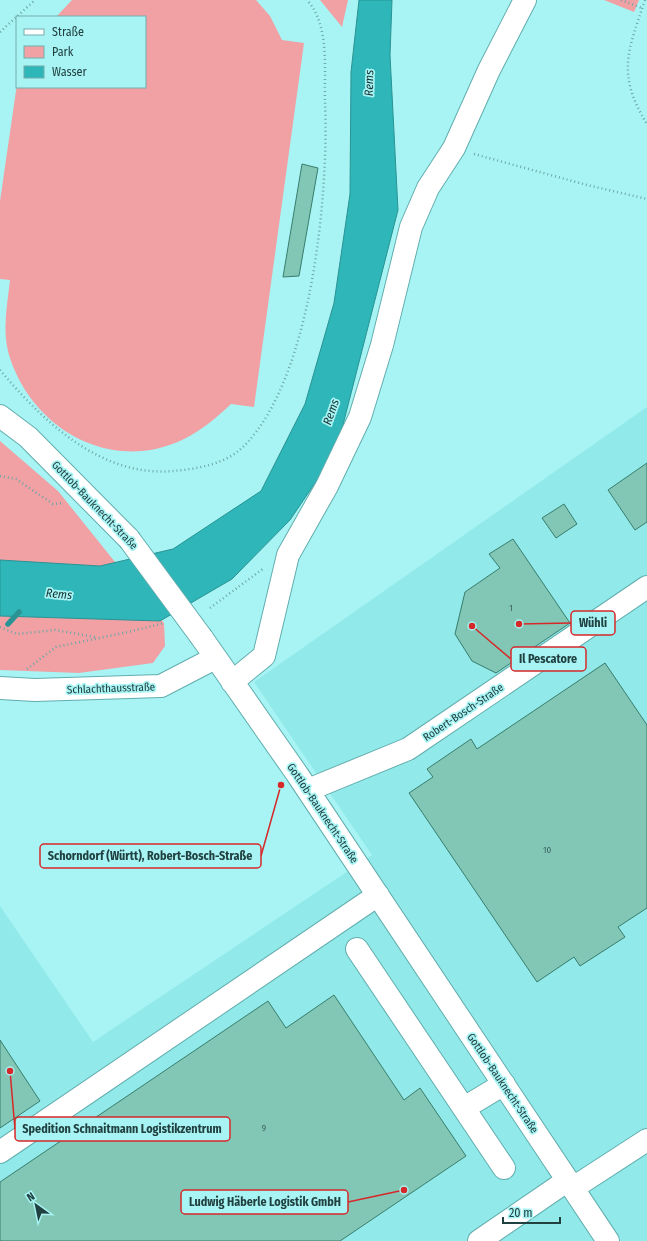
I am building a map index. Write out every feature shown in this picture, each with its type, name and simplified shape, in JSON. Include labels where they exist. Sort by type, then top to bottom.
[{"type":"street","points":[[232,682],[264,656],[288,555],[327,486],[360,417],[382,345],[411,227],[428,188],[454,148],[490,70],[525,0]]},
{"type":"street","name":"Gottlob-Bauknecht-Straße","points":[[0,416],[28,436],[95,502],[129,539],[202,638],[308,790],[608,1241]]},
{"type":"street","name":"Robert-Bosch-Straße","points":[[308,790],[408,749],[647,587]]},
{"type":"street","name":"Schlachthausstraße","points":[[9,688],[35,690],[161,686],[215,658]]},
{"type":"street","points":[[0,1152],[378,895]]},
{"type":"street","points":[[357,949],[504,1168]]},
{"type":"street","points":[[464,1108],[504,1084]]},
{"type":"street","points":[[479,1241],[570,1184],[647,1140]]},
{"type":"path","points":[[18,16],[35,0]]},
{"type":"path","points":[[0,370],[24,398],[71,440],[104,459],[136,469],[163,472],[192,470],[220,462],[244,446],[264,421],[281,391],[296,344],[311,285],[322,204],[326,132],[323,27],[314,7],[308,0]]},
{"type":"path","points":[[621,0],[642,8]]},
{"type":"path","points":[[645,0],[630,44],[627,71],[629,87],[636,106],[647,124]]},
{"type":"path","points":[[0,32],[16,17]]},
{"type":"path","points":[[454,148],[587,185],[647,199]]},
{"type":"path","points":[[0,476],[16,480],[53,504],[95,502]]},
{"type":"path","points":[[210,608],[276,559],[288,555]]},
{"type":"path","points":[[9,688],[28,666],[56,647],[128,632],[164,622]]},
{"type":"path","points":[[0,627],[17,634],[55,630],[96,638]]},
{"type":"shaded area","points":[[647,407],[647,1241],[0,1241],[0,906],[93,1042],[372,855],[254,682]]},
{"type":"green space","points":[[72,0],[256,0],[270,16],[282,40],[304,43],[254,407],[231,404],[196,433],[182,440],[156,449],[129,451],[104,448],[80,439],[58,425],[38,408],[23,386],[8,351],[5,331],[10,280],[0,279],[0,201],[16,88],[146,88],[146,16],[57,16]]},
{"type":"green space","points":[[320,0],[348,0],[342,27]]},
{"type":"green space","points":[[604,0],[639,0],[634,12]]},
{"type":"green space","points":[[0,441],[58,491],[164,623],[165,646],[153,663],[79,673],[0,670]]},
{"type":"water","name":"Rems","points":[[359,0],[392,0],[390,55],[398,210],[336,452],[290,520],[232,579],[160,621],[0,616],[0,560],[100,566],[173,549],[261,491],[305,404],[334,303],[350,194],[351,72]]},
{"type":"building","points":[[302,164],[318,168],[299,276],[283,277]]},
{"type":"building","points":[[647,463],[647,522],[635,530],[608,490]]},
{"type":"building","points":[[564,504],[577,524],[556,538],[542,518]]},
{"type":"building","points":[[513,539],[570,623],[496,673],[472,661],[455,634],[465,592],[500,568],[489,554]]},
{"type":"building","points":[[605,663],[647,725],[647,908],[618,927],[625,937],[580,966],[574,957],[537,982],[409,793],[433,777],[427,769],[471,739],[477,749]]},
{"type":"building","points":[[334,995],[404,1100],[420,1088],[466,1156],[340,1241],[0,1241],[0,1182],[268,1001],[286,1028]]},
{"type":"building","points":[[0,1040],[40,1101],[0,1128]]},
{"type":"waterway","points":[[8,624],[19,612]]},
{"type":"place","name":"Wühli","points":[[519,624]]},
{"type":"place","name":"Il Pescatore","points":[[472,626]]},
{"type":"place","name":"Schorndorf (Württ), Robert-Bosch-Straße","points":[[281,785]]},
{"type":"place","name":"Spedition Schnaitmann Logistikzentrum","points":[[10,1071]]},
{"type":"place","name":"Ludwig Häberle Logistik GmbH","points":[[404,1190]]}]
